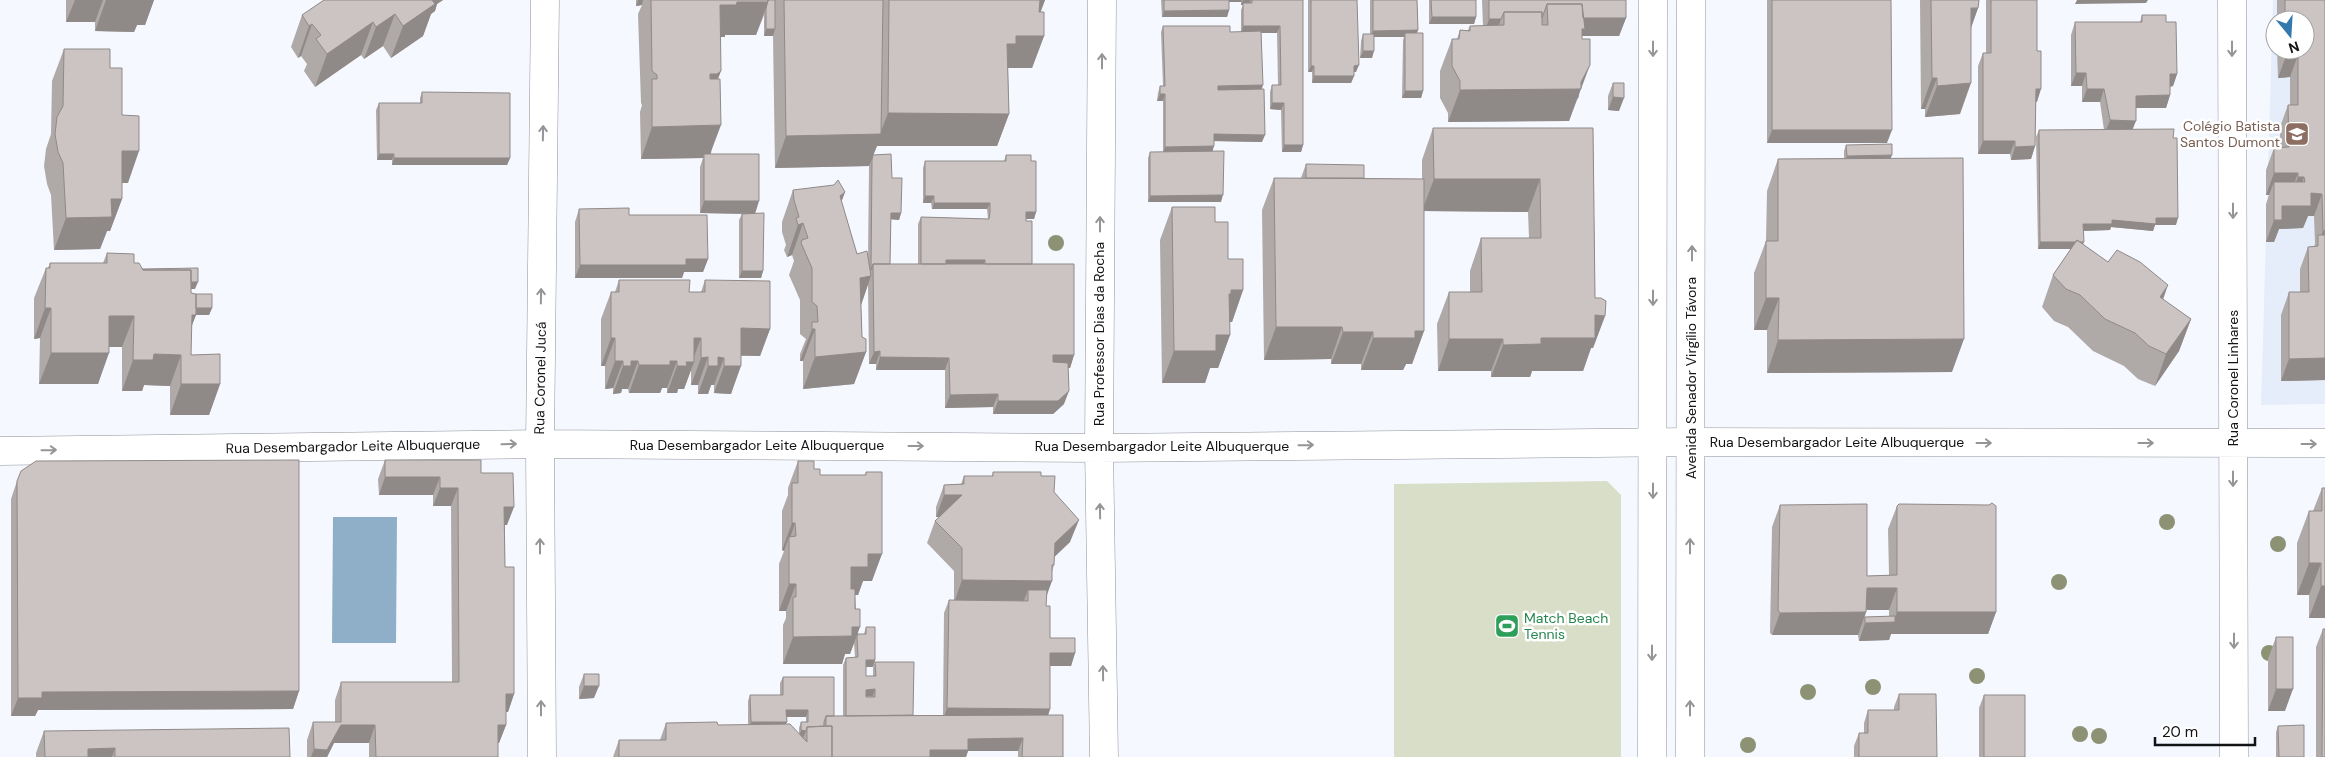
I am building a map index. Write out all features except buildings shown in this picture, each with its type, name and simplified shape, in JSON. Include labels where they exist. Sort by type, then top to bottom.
[{"type":"street","name":"Rua Coronel Jucá","points":[[542,757],[540,444],[544,0]]},
{"type":"street","name":"Rua Professor Dias da Rocha","points":[[1102,0],[1099,448],[1104,757]]},
{"type":"street","points":[[1652,757],[1653,0]]},
{"type":"street","name":"Avenida Senador Virgílio Távora","points":[[1690,757],[1691,0]]},
{"type":"street","name":"Rua Coronel Linhares","points":[[2232,0],[2234,757]]},
{"type":"street","name":"Rua Desembargador Leite Albuquerque","points":[[0,451],[540,444],[1099,448],[1653,442],[2325,444]]},
{"type":"shaded area","name":"Colégio Batista Santos Dumont","points":[[2273,0],[2325,0],[2325,404],[2261,405],[2271,60],[2315,60],[2315,10],[2273,10]]},
{"type":"green space","name":"Match Beach Tennis","points":[[1607,481],[1621,495],[1621,757],[1394,757],[1394,484]]},
{"type":"water","points":[[333,517],[397,517],[396,643],[332,643]]},
{"type":"place","name":"Colégio Batista Santos Dumont","points":[[2297,134]]},
{"type":"place","name":"Match Beach Tennis","points":[[1507,626]]}]
